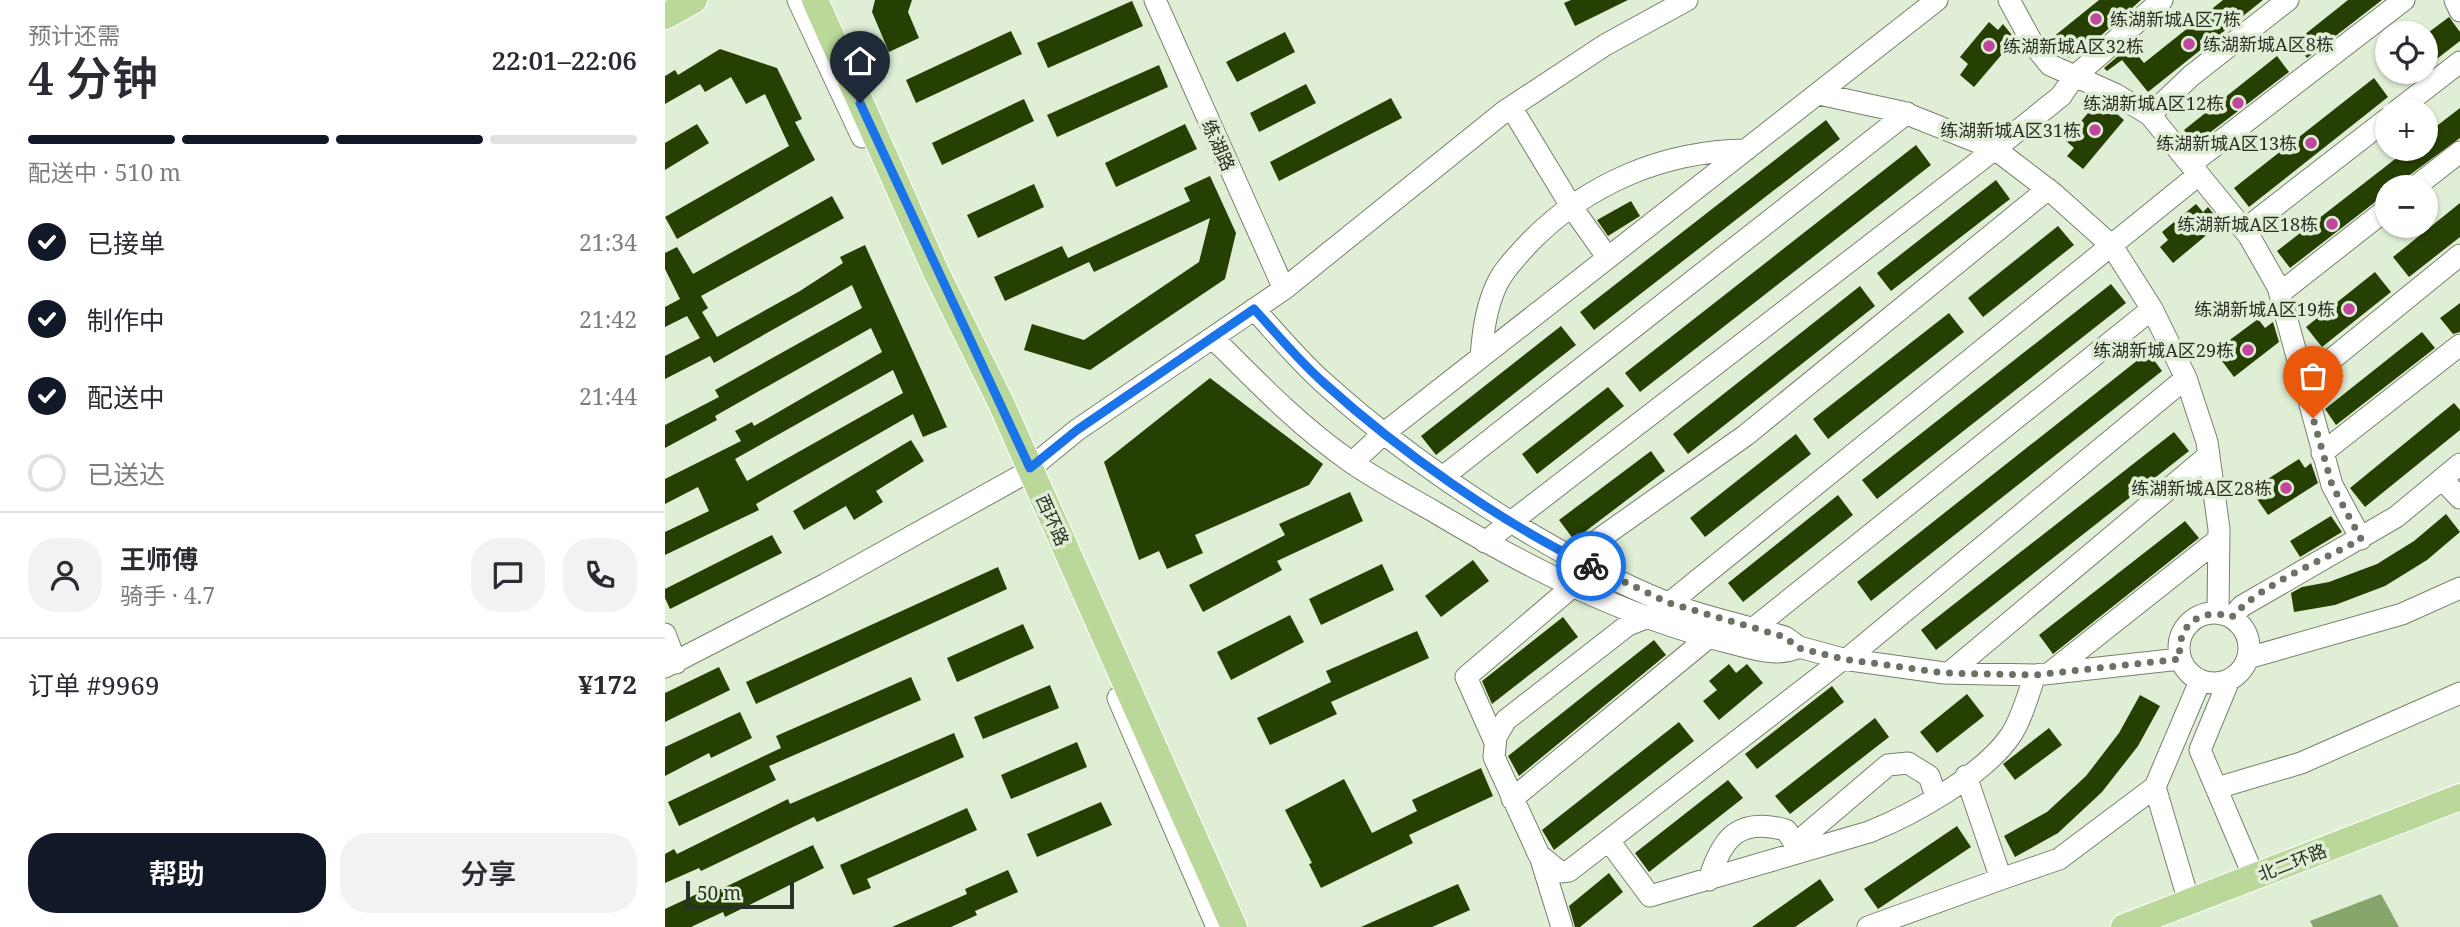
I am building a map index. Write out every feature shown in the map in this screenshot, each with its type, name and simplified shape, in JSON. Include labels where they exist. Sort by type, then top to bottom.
[{"type":"main road","points":[[665,16],[694,0]]},
{"type":"main road","name":"西环路","points":[[815,0],[1026,472],[1234,927]]},
{"type":"main road","name":"北二环路","points":[[2124,927],[2460,797]]},
{"type":"main road","name":"北二环路","points":[[2170,927],[2460,813]]},
{"type":"street","name":"西环路","points":[[797,0],[1026,472],[1217,927]]},
{"type":"street","name":"练湖路","points":[[1155,0],[1284,289]]},
{"type":"street","points":[[665,634],[670,665],[826,584],[1026,472],[1077,430],[1284,289],[1511,107],[1605,45],[1687,0]]},
{"type":"street","points":[[1352,463],[1383,434],[1937,0]]},
{"type":"street","points":[[2009,0],[2050,65],[2115,93],[2150,115],[2244,230],[2280,293],[2332,485],[2361,539]]},
{"type":"street","points":[[1485,542],[1995,149],[2061,96],[2074,77],[2162,0]]},
{"type":"street","points":[[2150,115],[2191,76],[2288,0]]},
{"type":"street","points":[[1562,927],[1539,855],[1494,757],[1495,742],[1506,720],[1628,625],[1656,614],[2112,246],[2194,170],[2404,0]]},
{"type":"street","points":[[2455,0],[2460,11]]},
{"type":"street","points":[[2414,98],[2460,62]]},
{"type":"street","points":[[1819,94],[1907,113],[1995,149],[2048,189],[2112,246],[2153,309],[2186,378],[2209,455],[2225,615],[2247,635],[2248,658],[2240,671],[2229,680],[2214,683],[2200,681],[2187,672],[2180,659],[2178,645],[2182,631],[2191,620],[2204,614],[2225,615],[2361,539],[2396,517],[2460,464]]},
{"type":"street","points":[[1511,107],[1571,206],[1608,258]]},
{"type":"street","points":[[1444,476],[1907,113]]},
{"type":"street","points":[[2244,230],[2375,128]]},
{"type":"street","points":[[1481,357],[1483,330],[1498,282],[1538,234],[1571,206],[1623,177],[1656,163],[1713,152],[1746,150]]},
{"type":"street","points":[[2430,175],[2460,152]]},
{"type":"street","points":[[1495,742],[1466,677],[1564,583],[1577,559],[1746,435],[2048,189]]},
{"type":"street","points":[[2280,293],[2375,218]]},
{"type":"street","points":[[2305,381],[2460,255]]},
{"type":"street","points":[[1254,309],[1321,381],[1383,434],[1511,520],[1577,559],[1669,603],[1785,637],[1798,648],[1845,659],[1949,673],[2042,674],[2180,659]]},
{"type":"street","points":[[1754,628],[2153,309]]},
{"type":"street","points":[[1213,338],[1297,421],[1352,463],[1485,542],[1564,583],[1643,617],[1782,655],[1798,648]]},
{"type":"street","points":[[2322,453],[2460,345]]},
{"type":"street","points":[[1539,855],[1560,872],[1569,871],[1845,659],[2186,378]]},
{"type":"street","points":[[1949,673],[2209,455]]},
{"type":"street","points":[[2443,480],[2460,498]]},
{"type":"street","points":[[1609,841],[1650,895],[1869,832],[1898,820],[1993,756],[2011,736],[2042,674],[2219,539]]},
{"type":"street","points":[[2248,658],[2402,614],[2460,588]]},
{"type":"street","points":[[1512,799],[1709,637]]},
{"type":"street","points":[[2229,680],[2200,750],[2254,877]]},
{"type":"street","points":[[1868,927],[2059,859],[2155,787],[2200,681]]},
{"type":"street","points":[[2217,788],[2301,763],[2460,693]]},
{"type":"street","points":[[1709,880],[1717,853],[1732,835],[1751,825],[1772,826],[1786,830],[1795,844],[1888,765],[1908,764],[1929,776],[1936,796]]},
{"type":"street","points":[[1966,776],[2001,879]]},
{"type":"street","points":[[2155,787],[2189,902]]},
{"type":"shaded area","points":[[2381,894],[2399,927],[2313,927],[2310,921]]},
{"type":"building","points":[[875,0],[912,0],[908,12],[919,38],[889,52],[872,12]]},
{"type":"building","points":[[1571,0],[1628,0],[1575,26],[1564,3]]},
{"type":"building","name":"练湖新城A区7栋","points":[[2099,0],[2141,0],[2088,47],[2086,44],[2068,58],[2052,38]]},
{"type":"building","name":"练湖新城A区8栋","points":[[2223,0],[2263,0],[2148,92],[2122,60],[2107,71],[2104,68],[2130,46],[2144,63]]},
{"type":"building","points":[[2348,0],[2382,0],[2307,58],[2294,43]]},
{"type":"building","points":[[1132,1],[1143,26],[1048,68],[1037,43]]},
{"type":"building","points":[[2449,17],[2460,32],[2460,41],[2438,58],[2438,25]]},
{"type":"building","name":"练湖新城A区32栋","points":[[1989,22],[1998,30],[2003,24],[2015,39],[1974,87],[1960,75],[1968,64],[1960,57]]},
{"type":"building","points":[[1011,31],[1022,54],[916,103],[906,80]]},
{"type":"building","points":[[1285,32],[1295,52],[1237,82],[1226,62]]},
{"type":"building","points":[[720,49],[777,68],[802,119],[795,122],[815,160],[677,239],[665,217],[789,146],[765,94],[746,104],[731,77],[705,92],[700,84],[665,104],[665,76],[675,70],[678,75]]},
{"type":"building","name":"练湖新城A区12栋","points":[[2277,56],[2289,72],[2195,144],[2184,130]]},
{"type":"building","points":[[1159,65],[1168,87],[1057,137],[1047,115]]},
{"type":"building","name":"练湖新城A区13栋","points":[[2374,78],[2375,84],[2378,84],[2388,97],[2375,98],[2375,107],[2249,207],[2234,188]]},
{"type":"building","points":[[1306,84],[1316,103],[1259,132],[1250,113]]},
{"type":"building","points":[[1391,98],[1402,118],[1279,181],[1270,162]]},
{"type":"building","points":[[1024,99],[1034,121],[942,165],[932,143]]},
{"type":"building","name":"练湖新城A区31栋","points":[[2094,106],[2103,113],[2109,107],[2124,120],[2083,169],[2067,156],[2074,148],[2065,140]]},
{"type":"building","name":"练湖新城A区18栋","points":[[2460,108],[2460,138],[2438,154],[2438,125]]},
{"type":"building","points":[[1826,120],[1840,139],[1594,330],[1580,312]]},
{"type":"building","points":[[697,124],[709,143],[665,170],[665,143]]},
{"type":"building","points":[[1185,124],[1197,149],[1116,187],[1105,163]]},
{"type":"building","points":[[1916,145],[1931,165],[1640,392],[1625,373]]},
{"type":"building","name":"练湖新城A区18栋","points":[[2393,161],[2429,161],[2410,175],[2375,175],[2375,202],[2290,268],[2277,251]]},
{"type":"building","points":[[1210,176],[1236,233],[1225,279],[1090,370],[1024,350],[1032,324],[1084,340],[1199,262],[1210,218],[1094,272],[1089,262],[1005,301],[994,277],[1062,246],[1068,258],[1190,201],[1184,188]]},
{"type":"building","points":[[1996,180],[2010,199],[1891,291],[1877,273]]},
{"type":"building","points":[[1034,184],[1044,207],[978,238],[967,215]]},
{"type":"building","points":[[832,196],[844,218],[701,296],[708,308],[702,312],[717,337],[800,291],[843,263],[840,257],[865,245],[947,427],[923,437],[913,414],[756,504],[759,510],[665,555],[665,532],[709,511],[698,487],[665,504],[665,479],[741,441],[735,431],[752,422],[754,426],[882,352],[871,328],[715,416],[717,420],[665,448],[665,425],[719,397],[715,390],[862,308],[852,285],[714,363],[710,356],[665,379],[665,356],[700,338],[687,316],[665,327],[665,307],[680,299],[665,269],[665,253],[677,247],[693,274]],"holes":[[[893,370],[903,393],[747,481],[735,459]]]},
{"type":"building","points":[[1631,201],[1640,216],[1608,236],[1597,220]]},
{"type":"building","points":[[2460,203],[2460,237],[2409,277],[2393,257],[2417,238],[2438,238],[2438,221]]},
{"type":"building","points":[[2196,204],[2203,212],[2208,207],[2221,223],[2173,263],[2160,247],[2168,240],[2162,232]]},
{"type":"building","points":[[2058,226],[2074,245],[1983,317],[1968,298]]},
{"type":"building","name":"练湖新城A区19栋","points":[[2375,272],[2391,292],[2322,347],[2306,327]]},
{"type":"building","points":[[2111,284],[2126,303],[1877,499],[1862,480]]},
{"type":"building","points":[[1860,286],[1875,306],[1688,454],[1673,434]]},
{"type":"building","points":[[2460,303],[2460,332],[2453,334],[2440,318]]},
{"type":"building","points":[[1949,313],[1964,332],[1828,439],[1813,419]]},
{"type":"building","name":"练湖新城A区29栋","points":[[2258,319],[2265,328],[2273,322],[2279,342],[2234,377],[2222,361],[2231,355],[2223,345]]},
{"type":"building","points":[[1561,326],[1576,345],[1436,455],[1421,436]]},
{"type":"building","points":[[2422,332],[2435,348],[2336,425],[2325,409]]},
{"type":"building","points":[[2148,352],[2162,371],[1871,601],[1857,582]]},
{"type":"building","points":[[1210,378],[1323,464],[1309,485],[1195,535],[1203,553],[1167,569],[1159,551],[1139,560],[1104,462]]},
{"type":"building","points":[[1608,387],[1624,406],[1537,474],[1522,454]]},
{"type":"building","points":[[2454,403],[2460,410],[2460,430],[2365,507],[2350,488]]},
{"type":"building","points":[[2174,432],[2189,451],[1936,650],[1921,630]]},
{"type":"building","points":[[1796,434],[1811,454],[1705,537],[1690,518]]},
{"type":"building","points":[[911,440],[924,461],[876,491],[883,502],[854,520],[846,506],[804,530],[793,511]]},
{"type":"building","points":[[1651,451],[1665,471],[1574,540],[1559,520]]},
{"type":"building","name":"练湖新城A区28栋","points":[[2299,459],[2305,468],[2311,463],[2318,483],[2268,515],[2257,499],[2266,493],[2260,484]]},
{"type":"building","points":[[1350,492],[1363,521],[1277,561],[1282,570],[1203,612],[1189,585],[1285,535],[1279,524]]},
{"type":"building","points":[[1838,495],[1853,515],[1743,602],[1728,583]]},
{"type":"building","points":[[2446,514],[2460,532],[2427,560],[2385,586],[2335,605],[2294,612],[2291,593],[2302,587],[2329,582],[2377,564],[2414,541]]},
{"type":"building","points":[[2331,516],[2342,532],[2300,557],[2290,541]]},
{"type":"building","points":[[2185,521],[2199,538],[2053,654],[2039,635]]},
{"type":"building","points":[[772,535],[782,553],[670,609],[665,598],[665,589]]},
{"type":"building","points":[[1473,560],[1489,581],[1441,617],[1425,596]]},
{"type":"building","points":[[1382,564],[1394,590],[1321,625],[1309,599]]},
{"type":"building","points":[[998,567],[1007,589],[756,704],[746,682]]},
{"type":"building","points":[[1290,615],[1304,642],[1231,680],[1217,652]]},
{"type":"building","points":[[1563,617],[1578,637],[1492,704],[1482,681]]},
{"type":"building","points":[[1023,624],[1034,648],[957,682],[947,658]]},
{"type":"building","points":[[1417,631],[1429,658],[1331,702],[1337,714],[1270,745],[1257,718],[1331,682],[1326,671]]},
{"type":"building","points":[[1654,640],[1666,655],[1519,776],[1508,756]]},
{"type":"building","points":[[1729,664],[1736,673],[1747,664],[1763,683],[1719,720],[1703,701],[1717,690],[1709,681]]},
{"type":"building","points":[[719,667],[730,690],[665,722],[665,693]]},
{"type":"building","points":[[911,677],[921,700],[769,766],[776,780],[679,826],[668,802],[781,748],[776,736]]},
{"type":"building","points":[[1050,685],[1059,708],[983,739],[974,717]]},
{"type":"building","points":[[1832,686],[1844,702],[1757,769],[1745,754]]},
{"type":"building","points":[[1967,694],[1984,716],[1937,753],[1920,732]]},
{"type":"building","points":[[2140,695],[2160,706],[2138,746],[2102,792],[2058,833],[2015,857],[2004,836],[2047,812],[2086,776],[2119,733]]},
{"type":"building","points":[[740,712],[752,738],[711,758],[709,753],[665,776],[665,747]]},
{"type":"building","points":[[1875,718],[1889,737],[1790,814],[1775,796]]},
{"type":"building","points":[[1679,722],[1694,741],[1554,850],[1542,830]]},
{"type":"building","points":[[2049,728],[2062,745],[2015,780],[2003,764]]},
{"type":"building","points":[[954,733],[964,757],[817,822],[814,817],[701,871],[699,868],[665,883],[665,854],[674,849],[677,854],[788,799],[790,804]]},
{"type":"building","points":[[1077,742],[1087,767],[1011,799],[1001,775]]},
{"type":"building","points":[[1481,768],[1493,796],[1409,835],[1413,843],[1321,888],[1309,864],[1312,863],[1285,810],[1344,779],[1372,833],[1417,811],[1412,800]]},
{"type":"building","points":[[1728,780],[1743,798],[1649,872],[1635,853]]},
{"type":"building","points":[[1101,802],[1112,825],[1037,857],[1027,834]]},
{"type":"building","points":[[967,808],[977,830],[867,879],[871,888],[853,895],[840,865]]},
{"type":"building","points":[[1957,826],[1971,847],[1878,909],[1864,889]]},
{"type":"building","points":[[813,845],[824,868],[725,917],[723,912],[691,927],[665,927],[665,909],[697,894],[700,899]]},
{"type":"building","points":[[1008,870],[1018,892],[975,911],[977,915],[951,927],[892,927],[967,894],[965,889]]},
{"type":"building","points":[[1609,873],[1623,892],[1580,927],[1575,927],[1569,906]]},
{"type":"building","points":[[1820,879],[1834,900],[1795,927],[1752,927]]},
{"type":"building","points":[[1458,884],[1470,910],[1432,927],[1361,927]]},
{"type":"way so far","points":[[1591,566],[1669,603],[1785,637],[1798,648],[1847,659],[1944,673],[2035,675],[2180,659],[2178,645],[2182,631],[2191,620],[2204,614],[2218,613],[2232,617],[2242,606],[2260,595],[2361,539],[2332,485],[2313,418]]},
{"type":"place","name":"练湖新城A区7栋","points":[[2096,19]]},
{"type":"place","name":"练湖新城A区8栋","points":[[2189,44]]},
{"type":"place","name":"练湖新城A区32栋","points":[[1989,46]]},
{"type":"place","name":"练湖新城A区12栋","points":[[2238,103]]},
{"type":"place","name":"练湖新城A区31栋","points":[[2095,130]]},
{"type":"place","name":"练湖新城A区13栋","points":[[2311,143]]},
{"type":"place","name":"练湖新城A区18栋","points":[[2332,224]]},
{"type":"place","name":"练湖新城A区19栋","points":[[2349,309]]},
{"type":"place","name":"练湖新城A区29栋","points":[[2248,350]]},
{"type":"place","name":"练湖新城A区28栋","points":[[2286,488]]},
{"type":"route","points":[[860,103],[936,272],[1030,468],[1077,430],[1254,309],[1321,381],[1383,434],[1511,520],[1591,566]]}]
